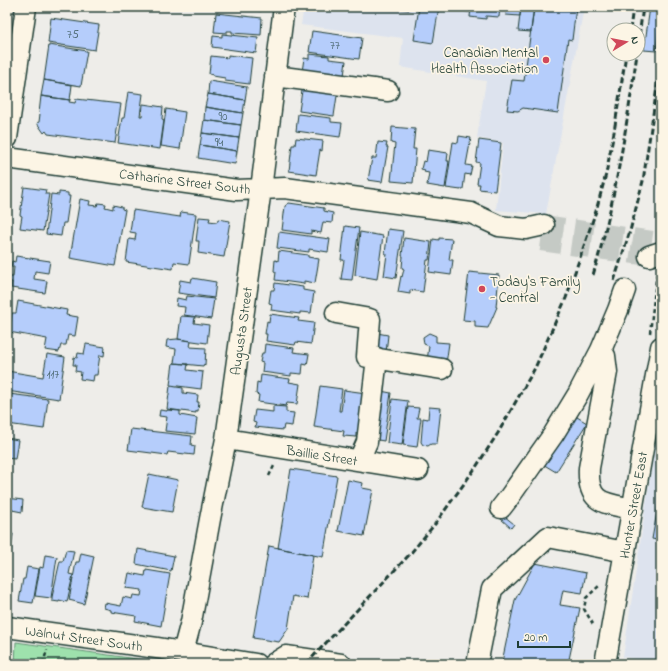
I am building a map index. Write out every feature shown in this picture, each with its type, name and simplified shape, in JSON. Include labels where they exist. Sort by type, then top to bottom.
[{"type":"street","points":[[7,138],[26,7]]},
{"type":"street","name":"Augusta Street","points":[[183,652],[191,622],[226,439],[261,189],[284,7]]},
{"type":"street","points":[[275,76],[388,91]]},
{"type":"street","name":"Catharine Street South","points":[[7,158],[237,190],[285,188],[471,213],[499,226],[537,232]]},
{"type":"street","points":[[501,508],[553,435],[578,394],[601,350],[625,290]]},
{"type":"street","points":[[336,313],[370,319],[367,357],[442,368]]},
{"type":"street","name":"Hunter Street East","points":[[605,664],[661,347]]},
{"type":"street","points":[[601,350],[605,356],[607,372],[588,479],[596,498],[633,509]]},
{"type":"street","points":[[359,460],[367,442],[377,358]]},
{"type":"street","name":"Baillie Street","points":[[226,439],[418,470]]},
{"type":"street","points":[[477,664],[492,589],[548,537],[625,552]]},
{"type":"street","name":"Walnut Street South","points":[[7,627],[256,664]]},
{"type":"street","points":[[273,664],[286,656],[341,664]]},
{"type":"shaded area","points":[[304,7],[584,7],[546,214],[496,210],[503,143],[477,138],[486,81],[400,67],[403,38],[301,25]]},
{"type":"shaded area","points":[[661,404],[661,663],[623,657]]},
{"type":"green space","points":[[16,642],[158,662],[165,664],[15,664]]},
{"type":"building","points":[[246,7],[261,7],[261,11],[245,9]]},
{"type":"building","points":[[365,7],[409,7],[409,10]]},
{"type":"building","points":[[419,7],[439,7],[433,43],[414,40]]},
{"type":"building","points":[[450,7],[469,7],[469,12],[450,10]]},
{"type":"building","points":[[471,7],[500,7],[499,17],[486,16],[486,19],[470,17]]},
{"type":"building","points":[[507,7],[521,7],[520,16],[506,15]]},
{"type":"building","points":[[521,7],[534,7],[531,32],[518,31]]},
{"type":"building","name":"Canadian Mental Health Association","points":[[534,7],[576,7],[572,40],[568,39],[558,113],[523,108],[518,111],[507,110],[512,80],[524,81]]},
{"type":"building","points":[[650,7],[661,7],[656,51],[646,50],[646,36]]},
{"type":"building","points":[[216,13],[262,18],[261,35],[232,33],[232,31],[227,31],[227,33],[214,32]]},
{"type":"building","points":[[51,18],[99,25],[95,50],[48,43]]},
{"type":"building","points":[[312,31],[362,38],[359,59],[309,52]]},
{"type":"building","points":[[222,34],[258,38],[256,53],[212,47],[213,36],[222,37]]},
{"type":"building","points":[[49,45],[87,51],[81,86],[44,80]]},
{"type":"building","points":[[309,54],[329,56],[329,59],[346,61],[343,83],[302,72],[304,58],[309,59]]},
{"type":"building","points":[[228,55],[252,58],[249,84],[225,81],[225,78],[209,74],[211,56],[228,58]]},
{"type":"building","points":[[44,80],[72,85],[70,100],[41,96]]},
{"type":"building","points":[[209,81],[247,87],[245,100],[208,94]]},
{"type":"building","points":[[303,84],[338,89],[334,116],[299,111]]},
{"type":"building","points":[[128,92],[143,94],[140,116],[142,116],[143,104],[163,107],[162,119],[164,120],[160,149],[118,143]]},
{"type":"building","points":[[208,94],[245,100],[243,113],[205,107]]},
{"type":"building","points":[[41,96],[70,100],[69,102],[75,103],[76,99],[121,104],[115,143],[48,134],[46,131],[44,133],[37,123],[39,122]]},
{"type":"building","points":[[205,107],[243,113],[241,125],[204,120]]},
{"type":"building","points":[[166,109],[185,112],[180,149],[161,146]]},
{"type":"building","points":[[298,114],[331,118],[331,122],[342,123],[340,137],[296,131]]},
{"type":"building","points":[[204,120],[241,125],[239,138],[202,133]]},
{"type":"building","points":[[392,127],[415,129],[413,149],[416,149],[413,183],[391,181],[395,144],[391,143]]},
{"type":"building","points":[[202,133],[239,138],[237,151],[200,145]]},
{"type":"building","points":[[459,136],[471,138],[466,165],[472,166],[470,175],[465,174],[463,189],[461,190],[446,188],[453,142],[458,143]]},
{"type":"building","points":[[296,138],[323,141],[316,175],[289,171],[292,145],[295,145]]},
{"type":"building","points":[[479,140],[501,143],[495,191],[479,189],[480,184],[477,184],[480,163],[476,162]]},
{"type":"building","points":[[378,142],[387,143],[386,147],[388,147],[382,182],[368,180],[372,158],[376,158]]},
{"type":"building","points":[[200,145],[237,151],[235,164],[198,158]]},
{"type":"building","points":[[428,150],[448,153],[447,161],[449,161],[445,188],[427,185],[429,173],[424,172],[425,170],[421,169],[423,161],[426,162]]},
{"type":"building","points":[[24,187],[46,190],[45,194],[49,194],[43,231],[20,228],[22,216],[20,215]]},
{"type":"building","points":[[59,192],[68,193],[68,196],[70,196],[66,223],[63,223],[61,236],[46,234],[51,194],[59,195]]},
{"type":"building","points":[[80,199],[90,201],[89,205],[97,206],[98,203],[106,204],[105,207],[113,209],[113,205],[122,207],[122,209],[125,210],[115,266],[70,258]]},
{"type":"building","points":[[289,203],[324,208],[324,211],[333,213],[332,223],[323,222],[321,233],[311,231],[311,234],[282,230],[285,206]]},
{"type":"building","points":[[133,210],[180,217],[181,212],[196,214],[189,264],[174,262],[173,269],[126,262],[129,239],[135,240],[136,233],[130,232]]},
{"type":"building","points":[[199,217],[210,218],[209,221],[217,222],[218,219],[230,221],[224,257],[198,253],[199,241],[196,241]]},
{"type":"building","points":[[345,226],[359,228],[352,280],[341,279],[344,260],[341,260]]},
{"type":"building","points":[[388,229],[403,231],[396,278],[384,276]]},
{"type":"building","points":[[279,232],[330,239],[328,252],[309,249],[309,252],[277,248]]},
{"type":"building","points":[[360,232],[383,236],[377,279],[355,275]]},
{"type":"building","points":[[404,238],[431,242],[423,292],[410,290],[410,294],[398,292],[404,269],[402,268],[402,256]]},
{"type":"building","points":[[439,238],[452,239],[449,260],[453,260],[451,275],[429,272],[433,239],[439,240]]},
{"type":"building","points":[[279,251],[308,255],[308,257],[319,259],[315,283],[304,281],[304,284],[275,280],[275,260],[278,261]]},
{"type":"building","points":[[16,256],[50,261],[48,273],[35,271],[34,279],[47,281],[45,293],[11,288],[12,282],[8,282],[9,277],[13,277],[14,267],[11,267],[12,261],[15,262]]},
{"type":"building","name":"Today's Family - Central","points":[[469,272],[499,275],[497,307],[488,328],[475,327],[475,321],[463,320]]},
{"type":"building","points":[[192,278],[216,282],[214,298],[178,293],[180,280],[191,282]]},
{"type":"building","points":[[275,283],[303,287],[303,290],[314,292],[311,313],[300,312],[300,314],[271,310],[272,304],[269,303],[271,290],[274,290]]},
{"type":"building","points":[[187,296],[214,299],[211,319],[184,315],[185,307],[176,306],[177,298],[186,300]]},
{"type":"building","points":[[18,301],[67,310],[66,315],[78,317],[75,336],[68,335],[66,345],[61,345],[59,352],[45,350],[47,339],[9,332],[12,313],[16,313]]},
{"type":"building","points":[[270,314],[299,318],[298,321],[314,323],[311,344],[296,342],[295,345],[266,341],[267,334],[265,334],[267,321],[269,322]]},
{"type":"building","points":[[181,316],[195,317],[194,323],[209,325],[207,343],[178,339]]},
{"type":"building","points":[[377,333],[388,335],[386,353],[371,351]]},
{"type":"building","points":[[429,333],[436,336],[436,342],[449,343],[446,364],[427,361],[429,346],[424,344],[423,337]]},
{"type":"building","points":[[177,339],[191,341],[190,347],[206,348],[205,365],[174,363],[176,349],[166,347],[167,340]]},
{"type":"building","points":[[86,344],[105,347],[104,356],[100,355],[97,375],[94,375],[93,381],[80,379],[81,372],[75,371],[76,365],[73,365],[74,357],[77,358],[78,353],[84,354]]},
{"type":"building","points":[[265,344],[294,348],[293,352],[309,354],[307,365],[303,364],[302,374],[291,373],[291,376],[262,372],[263,363],[260,362],[262,353],[264,353]]},
{"type":"building","points":[[47,354],[65,357],[59,399],[7,391],[7,371],[43,377]]},
{"type":"building","points":[[173,363],[188,364],[187,370],[203,372],[201,389],[170,385]]},
{"type":"building","points":[[261,375],[290,379],[289,382],[300,384],[297,404],[287,403],[286,406],[258,402],[259,395],[256,394],[257,382],[260,383]]},
{"type":"building","points":[[170,386],[183,388],[183,393],[198,395],[198,411],[196,411],[196,413],[167,409]]},
{"type":"building","points":[[320,386],[342,389],[339,411],[341,411],[344,390],[366,393],[362,434],[356,433],[356,437],[343,436],[344,431],[314,427]]},
{"type":"building","points":[[381,391],[391,393],[384,441],[376,438]]},
{"type":"building","points":[[9,394],[48,399],[44,429],[7,424]]},
{"type":"building","points":[[392,399],[408,401],[402,445],[387,443]]},
{"type":"building","points":[[273,406],[286,407],[286,412],[294,413],[292,426],[284,425],[283,430],[255,427],[256,423],[253,422],[255,410],[273,412]]},
{"type":"building","points":[[408,407],[419,408],[417,418],[421,418],[417,447],[403,445]]},
{"type":"building","points":[[429,407],[441,408],[437,444],[431,444],[428,446],[423,445],[421,442],[423,418],[428,419]]},
{"type":"building","points":[[160,410],[180,411],[180,415],[197,418],[195,434],[165,431],[167,417],[159,416]]},
{"type":"building","points":[[572,414],[587,423],[556,472],[541,463]]},
{"type":"building","points":[[131,429],[192,436],[191,445],[195,446],[194,455],[168,452],[167,455],[128,450]]},
{"type":"building","points":[[7,438],[18,440],[15,459],[7,458]]},
{"type":"building","points":[[291,469],[337,476],[323,557],[278,548]]},
{"type":"building","points":[[149,474],[178,480],[172,512],[142,507]]},
{"type":"building","points":[[348,480],[363,483],[362,488],[373,490],[364,536],[338,531]]},
{"type":"building","points":[[661,490],[661,541],[652,539]]},
{"type":"building","points":[[7,498],[23,500],[22,512],[7,508]]},
{"type":"building","points":[[504,516],[514,524],[511,528],[501,519]]},
{"type":"building","points":[[7,533],[13,534],[10,555],[7,555]]},
{"type":"building","points":[[269,546],[313,555],[307,599],[293,596],[288,629],[279,642],[253,638]]},
{"type":"building","points":[[138,549],[174,556],[171,571],[136,564]]},
{"type":"building","points":[[66,550],[74,551],[69,574],[73,575],[67,602],[59,600],[59,602],[52,601],[60,561],[63,561]]},
{"type":"building","points":[[81,553],[94,556],[84,604],[69,600],[76,562],[79,562]]},
{"type":"building","points":[[45,555],[57,557],[51,598],[35,596],[40,567],[43,568]]},
{"type":"building","points":[[535,563],[586,573],[582,593],[563,590],[560,605],[580,608],[568,664],[514,664],[502,662],[515,600]]},
{"type":"building","points":[[27,567],[39,569],[33,603],[19,601]]},
{"type":"building","points":[[146,570],[170,574],[161,626],[135,621],[136,616],[111,612],[111,610],[104,608],[105,603],[121,606],[123,597],[132,599],[133,595],[141,596],[142,590],[126,588],[129,573],[145,576]]},
{"type":"tunnel","points":[[544,225],[652,241]]},
{"type":"tunnel","points":[[541,241],[649,256]]},
{"type":"railway","points":[[631,22],[633,7]]},
{"type":"railway","points":[[641,22],[643,7]]},
{"type":"railway","points":[[614,281],[630,231],[643,181],[661,61]]},
{"type":"railway","points":[[306,664],[410,554],[435,524],[476,467],[498,433],[535,368],[566,298],[596,211],[606,174],[625,62]]},
{"type":"railway","points":[[593,275],[614,193],[636,62]]},
{"type":"place","name":"Canadian Mental Health Association","points":[[546,60]]},
{"type":"place","name":"Today's Family - Central","points":[[482,289]]}]
